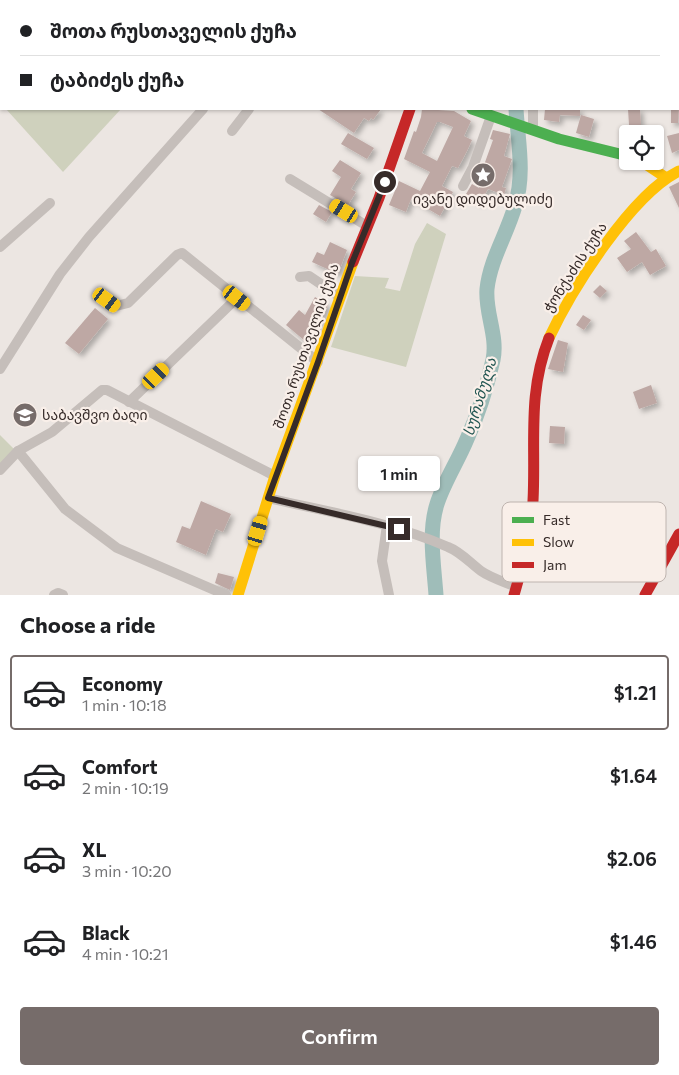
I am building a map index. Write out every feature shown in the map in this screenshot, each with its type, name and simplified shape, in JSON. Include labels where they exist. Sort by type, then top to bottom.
[{"type":"street","points":[[0,369],[60,274],[125,194],[202,110]]},
{"type":"street","points":[[232,131],[248,110]]},
{"type":"street","name":"შოთა რუსთაველის ქუჩა","points":[[238,595],[275,476],[318,362],[340,297],[379,198],[410,110]]},
{"type":"street","points":[[475,110],[559,139],[619,154]]},
{"type":"street","points":[[531,129],[533,110]]},
{"type":"street","points":[[463,186],[473,167],[491,116]]},
{"type":"street","points":[[654,170],[665,177]]},
{"type":"street","name":"ჭონქაძის ქუჩა","points":[[532,502],[532,413],[537,374],[543,352],[554,328],[579,284],[640,198],[665,177],[679,171]]},
{"type":"street","points":[[290,179],[367,226]]},
{"type":"street","points":[[0,248],[50,203]]},
{"type":"street","points":[[107,300],[116,306],[128,303],[176,255],[182,253],[318,362]]},
{"type":"street","points":[[300,277],[309,276],[340,297]]},
{"type":"street","points":[[129,402],[237,298]]},
{"type":"street","points":[[0,470],[18,451],[52,432],[97,392],[107,390],[275,476]]},
{"type":"street","points":[[18,451],[65,509],[116,548],[226,595]]},
{"type":"street","points":[[268,498],[387,525],[415,534],[449,547],[464,556],[483,572],[515,591]]},
{"type":"street","points":[[387,525],[382,561],[389,595]]},
{"type":"street","points":[[666,557],[679,534]]},
{"type":"street","points":[[645,595],[652,582]]},
{"type":"street","points":[[54,595],[58,593],[62,595]]},
{"type":"green space","points":[[7,110],[120,110],[63,172]]},
{"type":"green space","points":[[427,223],[446,234],[406,367],[331,347],[355,276],[389,278],[385,288],[400,291],[415,244]]},
{"type":"green space","points":[[0,435],[18,453],[0,471]]},
{"type":"building","points":[[320,110],[380,110],[373,120],[371,118],[369,121],[364,118],[354,133]]},
{"type":"building","points":[[422,110],[454,111],[471,121],[464,136],[472,140],[458,168],[452,166],[442,186],[453,192],[440,216],[411,199],[406,212],[389,205],[399,181],[420,191],[430,172],[404,159],[414,131],[416,132]],"holes":[[[437,122],[453,127],[437,161],[422,153]]]},
{"type":"building","points":[[545,110],[580,110],[580,116],[560,115],[559,122],[544,120]]},
{"type":"building","points":[[628,110],[640,110],[641,125],[629,125]]},
{"type":"building","points":[[671,110],[679,110],[678,123],[671,123]]},
{"type":"building","points":[[581,115],[594,119],[589,137],[576,133]]},
{"type":"building","points":[[493,130],[510,134],[504,156],[512,159],[502,187],[506,188],[504,195],[488,189],[480,203],[466,194],[472,184],[479,188],[487,166],[484,165],[493,140],[490,139]]},
{"type":"building","points":[[348,133],[374,148],[367,159],[341,144]]},
{"type":"building","points":[[679,133],[679,150],[672,153],[667,136]]},
{"type":"building","points":[[340,160],[361,173],[351,189],[356,192],[348,205],[330,195],[341,177],[332,171]]},
{"type":"building","points":[[679,182],[679,208],[669,187]]},
{"type":"building","points":[[319,205],[332,212],[326,222],[313,214]]},
{"type":"building","points":[[636,232],[651,252],[656,249],[666,266],[650,275],[642,262],[627,272],[617,258],[631,249],[624,241]]},
{"type":"building","points":[[330,242],[347,250],[338,274],[312,262],[317,252],[324,255]]},
{"type":"building","points":[[600,285],[607,291],[600,298],[593,292]]},
{"type":"building","points":[[315,297],[328,305],[319,323],[305,341],[286,325],[299,310],[305,315]]},
{"type":"building","points":[[95,308],[108,319],[79,354],[65,343]]},
{"type":"building","points":[[583,315],[591,320],[584,330],[576,325]]},
{"type":"building","points":[[558,340],[568,343],[563,372],[548,369]]},
{"type":"building","points":[[651,385],[657,403],[639,409],[633,392]]},
{"type":"building","points":[[550,426],[565,427],[564,444],[549,443]]},
{"type":"building","points":[[201,501],[231,514],[223,532],[216,529],[206,555],[176,542],[182,526],[190,529]]},
{"type":"building","points":[[218,573],[234,577],[230,590],[215,583]]},
{"type":"waterway","name":"სურამულა","points":[[436,595],[432,549],[434,515],[443,488],[475,420],[493,360],[494,342],[487,289],[495,257],[512,216],[520,182],[516,110]]},
{"type":"traffic: fast","points":[[475,110],[559,139],[619,154]]},
{"type":"traffic: slow","points":[[654,170],[665,177]]},
{"type":"traffic: slow","points":[[549,338],[572,295],[623,221],[661,183],[679,171]]},
{"type":"traffic: slow","points":[[238,595],[275,476],[353,262]]},
{"type":"traffic: jam","points":[[353,262],[379,198],[410,110]]},
{"type":"traffic: jam","points":[[533,502],[535,399],[542,359],[549,338]]},
{"type":"traffic: jam","points":[[666,557],[679,534]]},
{"type":"traffic: jam","points":[[514,595],[518,582]]},
{"type":"traffic: jam","points":[[645,595],[652,582]]},
{"type":"place","name":"ივანე დიდებულიძე","points":[[483,175]]},
{"type":"place","name":"საბავშვო ბაღი","points":[[25,415]]},
{"type":"route","points":[[385,182],[352,263],[268,498],[399,529]]}]
